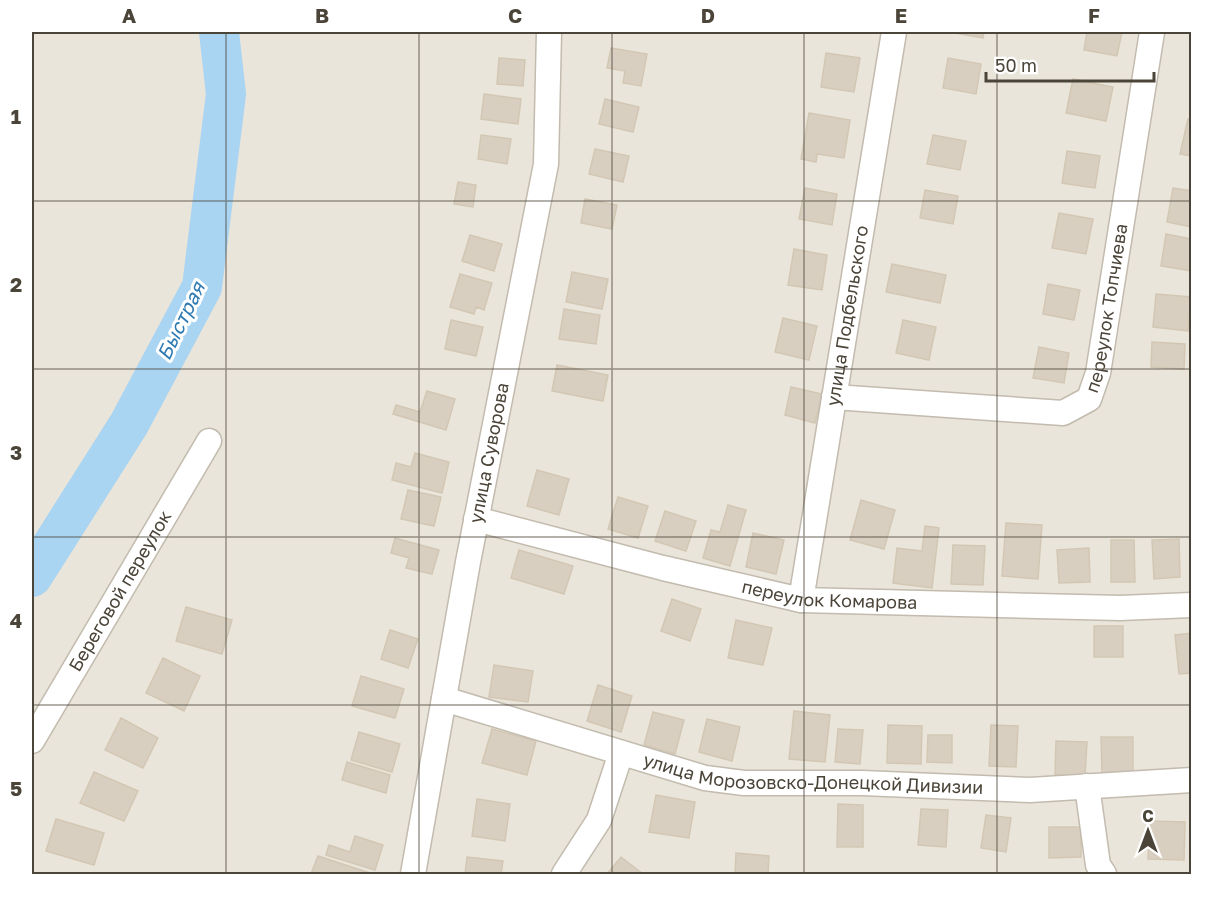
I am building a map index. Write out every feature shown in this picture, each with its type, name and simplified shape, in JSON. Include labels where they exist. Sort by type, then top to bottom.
[{"type":"street","name":"улица Суворова","points":[[413,874],[476,519],[546,164],[549,32]]},
{"type":"street","name":"улица Подбельского","points":[[801,600],[894,32]]},
{"type":"street","name":"переулок Топчиева","points":[[834,398],[1063,413],[1089,399],[1098,373],[1152,32]]},
{"type":"street","name":"Береговой переулок","points":[[32,741],[209,441]]},
{"type":"street","name":"переулок Комарова","points":[[476,519],[663,568],[801,600],[1109,608],[1191,605]]},
{"type":"street","name":"улица Морозовско-Донецкой Дивизии","points":[[444,699],[705,778],[744,783],[862,783],[1030,790],[1191,780]]},
{"type":"street","points":[[564,874],[599,820],[621,753]]},
{"type":"street","points":[[1087,786],[1098,865],[1104,874]]},
{"type":"shaded area","points":[[32,32],[1191,32],[1191,874],[32,874]]},
{"type":"building","points":[[949,32],[984,32],[983,38]]},
{"type":"building","points":[[1087,32],[1122,32],[1117,56],[1084,50]]},
{"type":"building","points":[[611,48],[647,54],[641,86],[623,83],[625,71],[607,68]]},
{"type":"building","points":[[826,53],[860,58],[854,92],[821,87]]},
{"type":"building","points":[[499,58],[525,60],[523,86],[497,84]]},
{"type":"building","points":[[948,58],[981,64],[976,94],[943,88]]},
{"type":"building","points":[[1073,79],[1113,87],[1106,121],[1066,113]]},
{"type":"building","points":[[484,94],[521,99],[518,124],[481,119]]},
{"type":"building","points":[[605,99],[639,107],[633,132],[599,124]]},
{"type":"building","points":[[809,113],[850,120],[844,158],[817,154],[816,162],[801,159]]},
{"type":"building","points":[[1188,119],[1192,120],[1192,156],[1180,154]]},
{"type":"building","points":[[481,135],[511,139],[507,164],[478,159]]},
{"type":"building","points":[[933,135],[966,141],[960,170],[927,164]]},
{"type":"building","points":[[595,149],[629,156],[623,182],[589,174]]},
{"type":"building","points":[[1067,151],[1100,156],[1095,188],[1062,183]]},
{"type":"building","points":[[458,182],[476,185],[473,207],[454,204]]},
{"type":"building","points":[[805,188],[837,194],[832,225],[799,219]]},
{"type":"building","points":[[1173,188],[1192,191],[1192,227],[1167,222]]},
{"type":"building","points":[[925,190],[958,196],[953,224],[920,218]]},
{"type":"building","points":[[585,199],[617,205],[612,229],[581,223]]},
{"type":"building","points":[[1059,213],[1093,219],[1086,254],[1052,248]]},
{"type":"building","points":[[1166,234],[1192,239],[1192,271],[1161,266]]},
{"type":"building","points":[[470,235],[502,244],[494,271],[462,261]]},
{"type":"building","points":[[794,249],[827,255],[822,290],[788,285]]},
{"type":"building","points":[[892,264],[946,275],[940,303],[886,292]]},
{"type":"building","points":[[572,272],[608,279],[602,309],[566,302]]},
{"type":"building","points":[[460,274],[492,283],[484,310],[476,307],[474,314],[450,307]]},
{"type":"building","points":[[1048,284],[1080,290],[1074,320],[1043,314]]},
{"type":"building","points":[[1156,294],[1191,297],[1188,331],[1153,327]]},
{"type":"building","points":[[564,309],[600,315],[596,344],[559,339]]},
{"type":"building","points":[[783,318],[817,326],[809,360],[775,352]]},
{"type":"building","points":[[451,320],[483,327],[476,356],[445,349]]},
{"type":"building","points":[[903,320],[936,327],[929,360],[896,353]]},
{"type":"building","points":[[1152,342],[1185,344],[1184,369],[1151,367]]},
{"type":"building","points":[[1039,347],[1069,353],[1064,383],[1033,378]]},
{"type":"building","points":[[557,365],[608,375],[603,401],[552,391]]},
{"type":"building","points":[[791,387],[822,394],[815,423],[785,415]]},
{"type":"building","points":[[427,391],[455,399],[446,430],[393,414],[396,405],[420,412]]},
{"type":"building","points":[[415,453],[449,462],[442,493],[392,480],[396,463],[411,467]]},
{"type":"building","points":[[537,470],[569,479],[559,515],[527,506]]},
{"type":"building","points":[[408,490],[441,497],[434,526],[401,519]]},
{"type":"building","points":[[618,497],[648,506],[638,538],[608,529]]},
{"type":"building","points":[[861,500],[895,510],[884,549],[850,540]]},
{"type":"building","points":[[728,505],[746,510],[730,566],[703,558],[711,530],[720,532]]},
{"type":"building","points":[[665,511],[696,521],[686,551],[655,541]]},
{"type":"building","points":[[1006,523],[1042,525],[1038,579],[1002,576]]},
{"type":"building","points":[[925,526],[939,528],[932,588],[893,583],[897,548],[922,551]]},
{"type":"building","points":[[753,533],[784,540],[776,574],[746,567]]},
{"type":"building","points":[[395,538],[439,550],[432,574],[406,568],[409,558],[391,553]]},
{"type":"building","points":[[1179,539],[1180,577],[1154,579],[1152,540]]},
{"type":"building","points":[[1111,540],[1134,540],[1135,582],[1111,582]]},
{"type":"building","points":[[953,545],[985,546],[983,585],[951,584]]},
{"type":"building","points":[[1089,548],[1090,582],[1059,583],[1057,550]]},
{"type":"building","points":[[519,550],[573,566],[564,594],[511,578]]},
{"type":"building","points":[[672,599],[701,609],[690,641],[661,631]]},
{"type":"building","points":[[186,607],[232,620],[222,654],[176,641]]},
{"type":"building","points":[[736,620],[772,628],[763,665],[728,658]]},
{"type":"building","points":[[1094,626],[1123,626],[1123,657],[1094,657]]},
{"type":"building","points":[[390,630],[418,639],[408,668],[381,659]]},
{"type":"building","points":[[1192,633],[1192,673],[1179,674],[1175,635]]},
{"type":"building","points":[[163,658],[200,676],[184,711],[146,693]]},
{"type":"building","points":[[494,665],[533,671],[528,702],[489,697]]},
{"type":"building","points":[[361,676],[404,689],[395,718],[352,706]]},
{"type":"building","points":[[598,685],[632,696],[621,732],[587,721]]},
{"type":"building","points":[[794,711],[830,715],[825,762],[789,759]]},
{"type":"building","points":[[653,712],[684,720],[675,754],[644,745]]},
{"type":"building","points":[[121,718],[158,738],[143,768],[105,750]]},
{"type":"building","points":[[707,719],[740,727],[732,761],[699,752]]},
{"type":"building","points":[[888,725],[922,726],[921,764],[887,763]]},
{"type":"building","points":[[991,725],[1018,726],[1016,767],[989,766]]},
{"type":"building","points":[[492,729],[536,741],[527,775],[482,763]]},
{"type":"building","points":[[838,729],[863,730],[860,764],[835,762]]},
{"type":"building","points":[[359,732],[400,744],[392,772],[351,760]]},
{"type":"building","points":[[928,735],[952,735],[952,763],[927,762]]},
{"type":"building","points":[[1101,737],[1133,737],[1133,772],[1102,773]]},
{"type":"building","points":[[1056,741],[1087,742],[1085,776],[1055,775]]},
{"type":"building","points":[[347,762],[390,775],[386,793],[342,780]]},
{"type":"building","points":[[94,772],[138,791],[124,821],[80,803]]},
{"type":"building","points":[[656,795],[695,802],[689,838],[649,832]]},
{"type":"building","points":[[477,799],[510,804],[505,841],[472,836]]},
{"type":"building","points":[[838,804],[863,805],[863,847],[837,847]]},
{"type":"building","points":[[921,809],[948,810],[946,847],[918,845]]},
{"type":"building","points":[[986,815],[1011,818],[1006,852],[981,848]]},
{"type":"building","points":[[56,819],[104,833],[94,865],[46,851]]},
{"type":"building","points":[[1150,821],[1185,822],[1184,860],[1148,859]]},
{"type":"building","points":[[1049,827],[1081,827],[1081,857],[1049,858]]},
{"type":"building","points":[[355,836],[383,845],[375,870],[326,855],[329,845],[350,852]]},
{"type":"building","points":[[736,853],[769,856],[768,874],[735,874]]},
{"type":"building","points":[[318,856],[373,874],[311,874]]},
{"type":"building","points":[[467,857],[503,861],[501,874],[465,874]]},
{"type":"building","points":[[621,857],[643,874],[607,874]]},
{"type":"waterway","name":"Быстрая","points":[[32,577],[129,424],[202,287],[226,94],[219,32]]}]
